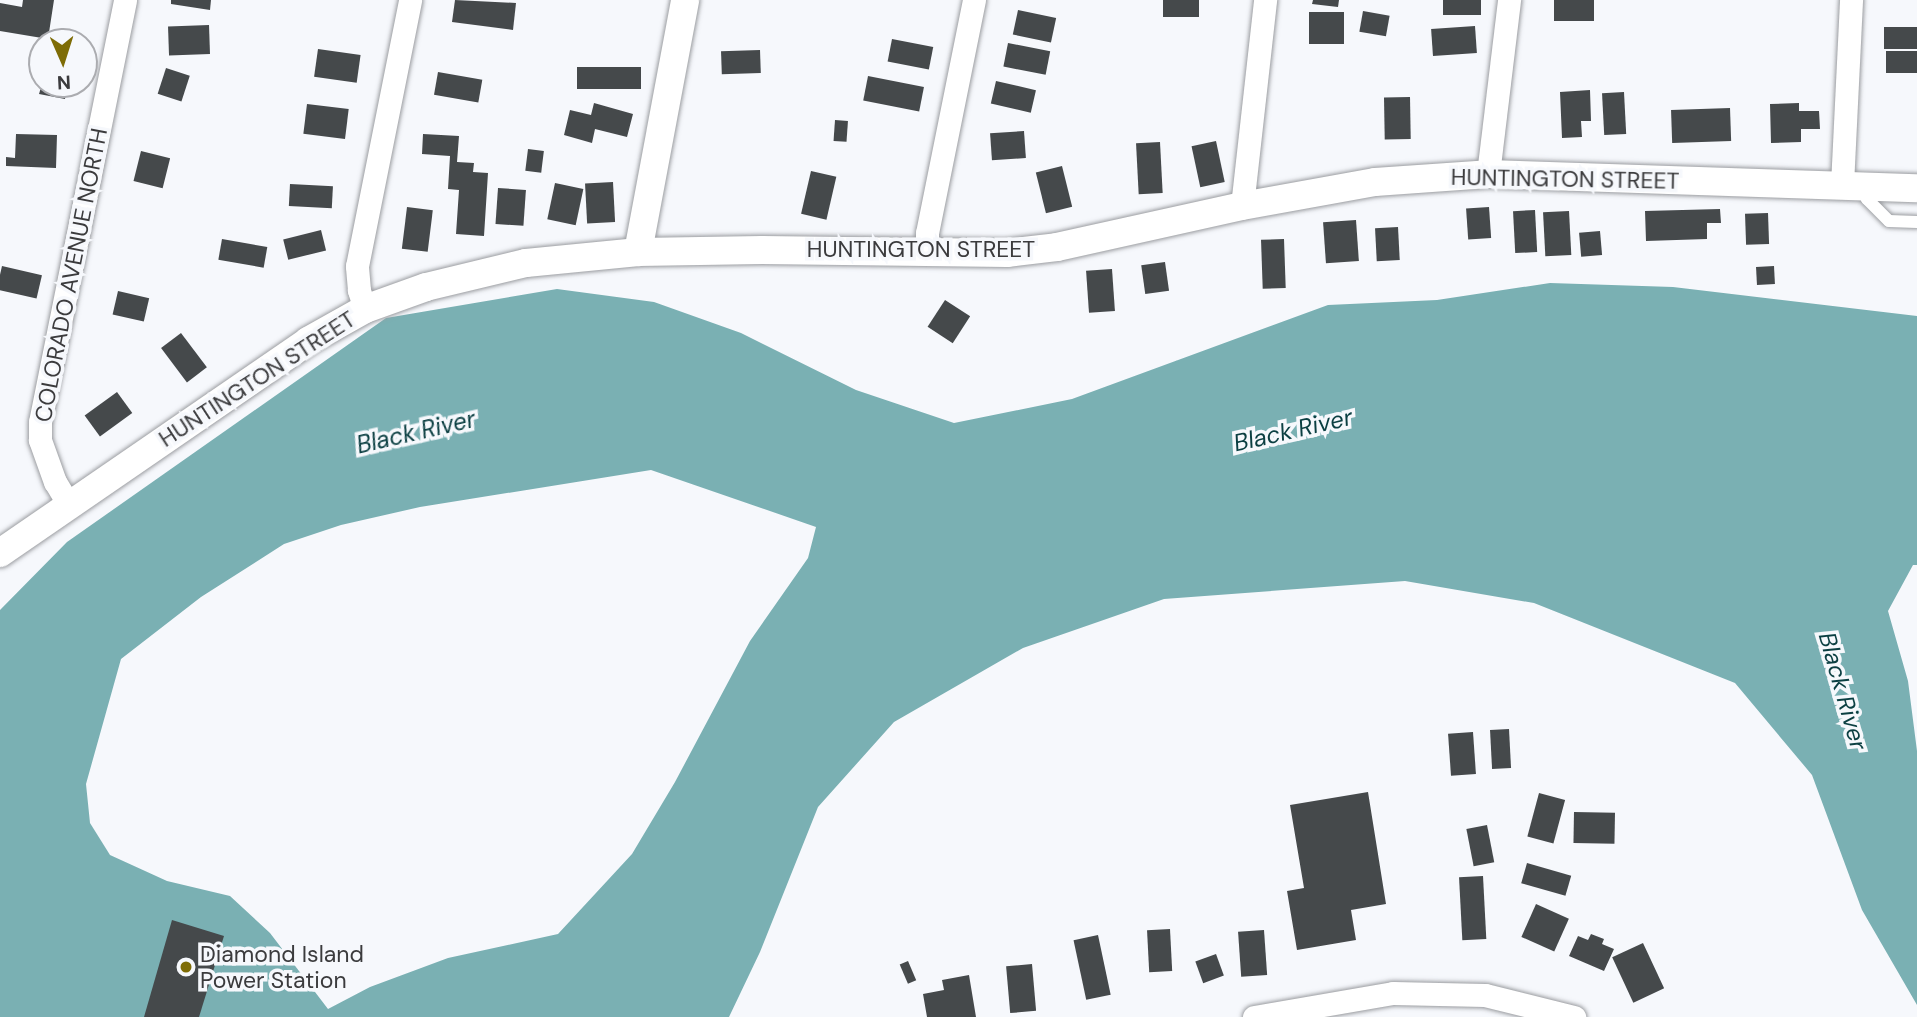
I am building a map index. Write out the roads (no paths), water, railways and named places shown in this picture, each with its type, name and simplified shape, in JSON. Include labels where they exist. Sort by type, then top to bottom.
[{"type":"street","name":"COLORADO AVENUE NORTH","points":[[69,505],[51,472],[40,440],[40,422],[125,0]]},
{"type":"street","points":[[365,309],[359,290],[357,266],[410,0]]},
{"type":"street","points":[[638,252],[685,0]]},
{"type":"street","points":[[927,252],[927,233],[974,0]]},
{"type":"street","points":[[1242,206],[1265,0]]},
{"type":"street","points":[[1488,174],[1508,0]]},
{"type":"street","points":[[1851,0],[1851,185]]},
{"type":"street","name":"HUNTINGTON STREET","points":[[0,553],[308,341],[365,309],[426,287],[526,263],[638,252],[1007,253],[1056,247],[1242,206],[1375,182],[1488,174],[1917,188]]},
{"type":"street","points":[[1254,1017],[1393,993],[1485,995],[1574,1017]]},
{"type":"lane","points":[[1851,185],[1889,221],[1917,222]]},
{"type":"water","name":"Black River","points":[[1550,283],[1673,287],[1917,316],[1917,565],[1913,565],[1888,611],[1908,681],[1917,751],[1917,1005],[1862,910],[1812,775],[1735,683],[1534,603],[1405,581],[1164,599],[1023,648],[894,722],[818,807],[760,952],[729,1017],[0,1017],[0,610],[67,542],[386,318],[557,289],[654,302],[741,333],[856,390],[954,423],[1072,399],[1328,305],[1437,300]],"holes":[[[651,470],[816,527],[808,558],[750,641],[675,782],[632,854],[558,934],[448,958],[370,987],[328,1009],[270,933],[230,896],[167,881],[110,855],[90,823],[86,784],[121,659],[201,597],[284,544],[341,525],[420,507]]]},
{"type":"place","name":"Diamond Island Power Station","points":[[186,967]]}]
